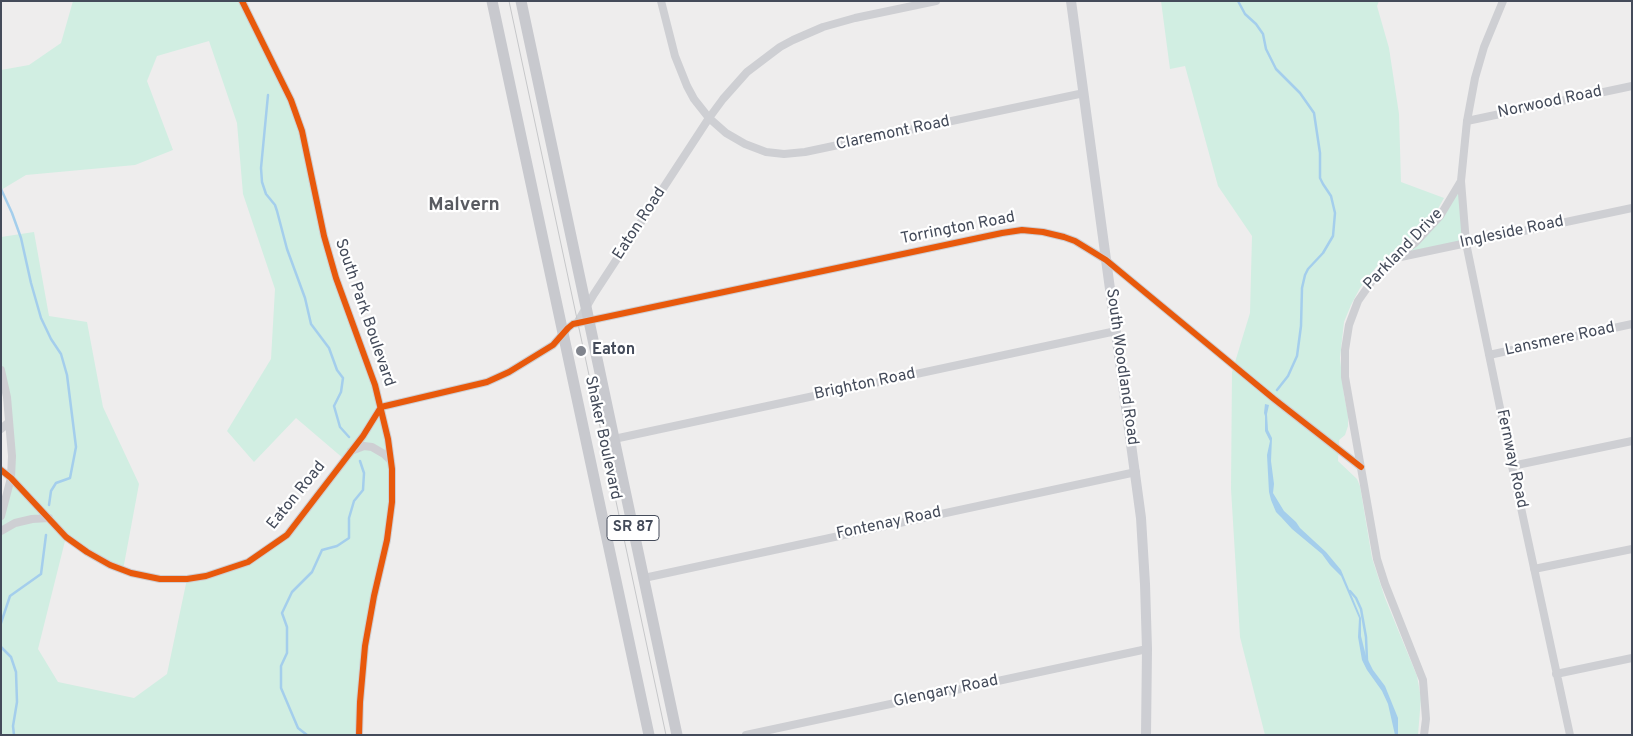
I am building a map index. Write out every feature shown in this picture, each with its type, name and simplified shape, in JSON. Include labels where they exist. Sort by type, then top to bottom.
[{"type":"main road","name":"Shaker Boulevard","points":[[492,1],[649,735]]},
{"type":"main road","name":"Shaker Boulevard","points":[[521,1],[586,308],[583,322],[614,439],[677,735]]},
{"type":"street","name":"South Park Boulevard","points":[[242,1],[291,100],[302,131],[324,236],[336,278],[360,341],[381,407],[388,439],[391,461],[392,502],[388,532],[365,646],[359,735]]},
{"type":"street","name":"Claremont Road","points":[[660,1],[673,48],[687,86],[694,99],[709,118],[726,132],[750,146],[776,154],[793,154],[1084,93]]},
{"type":"street","name":"Eaton Road","points":[[586,308],[709,118],[747,72],[768,55],[793,40],[823,27],[936,1]]},
{"type":"street","name":"South Woodland Road","points":[[1072,1],[1141,518],[1146,584],[1146,735]]},
{"type":"street","name":"Parkland Drive","points":[[1424,735],[1426,719],[1423,680],[1377,559],[1345,376],[1345,350],[1349,325],[1358,301],[1372,281],[1392,259],[1415,243],[1440,216],[1461,181],[1467,121],[1475,78],[1484,47],[1503,1]]},
{"type":"street","name":"Norwood Road","points":[[1467,121],[1632,86]]},
{"type":"street","name":"Fernway Road","points":[[1461,181],[1466,243],[1570,735]]},
{"type":"street","name":"Ingleside Road","points":[[1392,259],[1632,208]]},
{"type":"street","name":"Torrington Road","points":[[583,322],[1012,231],[1031,230],[1075,241],[1106,260],[1360,468]]},
{"type":"street","points":[[381,407],[493,380],[554,344],[570,326],[583,322]]},
{"type":"street","name":"Lansmere Road","points":[[1489,355],[1632,324]]},
{"type":"street","name":"Brighton Road","points":[[614,439],[1116,331]]},
{"type":"street","points":[[1,370],[7,397],[12,456],[11,478],[1,516]]},
{"type":"street","name":"Eaton Road","points":[[1,470],[11,478],[66,537],[110,565],[131,573],[160,579],[187,579],[206,576],[248,562],[286,535],[372,423],[381,407]]},
{"type":"street","points":[[1,429],[9,422]]},
{"type":"street","points":[[1512,466],[1632,441]]},
{"type":"street","points":[[349,452],[358,448],[372,447],[391,461]]},
{"type":"street","name":"Fontenay Road","points":[[644,578],[1136,472]]},
{"type":"street","points":[[1,531],[15,523],[49,518]]},
{"type":"street","points":[[1534,569],[1632,549]]},
{"type":"street","name":"Glengary Road","points":[[746,735],[1147,649]]},
{"type":"street","points":[[1556,674],[1632,658]]},
{"type":"green space","points":[[73,1],[242,1],[291,100],[324,236],[386,424],[392,502],[365,646],[359,735],[1,735],[1,516],[11,478],[1,370],[1,237],[34,232],[49,316],[87,322],[103,407],[139,484],[123,570],[66,537],[38,649],[58,682],[134,698],[167,674],[187,579],[248,562],[287,535],[344,459],[296,418],[254,462],[227,431],[271,359],[275,289],[243,194],[237,123],[209,41],[157,56],[147,81],[173,150],[135,165],[26,175],[1,190],[1,70],[29,65],[61,43]]},
{"type":"green space","points":[[1161,1],[1379,1],[1377,6],[1389,48],[1399,114],[1401,182],[1444,198],[1435,214],[1377,266],[1360,288],[1344,322],[1340,358],[1348,426],[1345,435],[1339,440],[1338,461],[1357,479],[1360,486],[1372,558],[1385,598],[1417,676],[1421,698],[1418,735],[1265,735],[1240,637],[1231,489],[1232,372],[1250,313],[1252,236],[1218,186],[1185,66],[1170,69]]},
{"type":"green space","points":[[1461,181],[1466,243],[1392,259],[1440,216]]},
{"type":"water","points":[[1265,404],[1269,405],[1267,414],[1268,430],[1272,438],[1273,493],[1284,511],[1326,552],[1341,570],[1361,618],[1361,636],[1366,656],[1373,670],[1385,686],[1398,718],[1398,735],[1395,735],[1388,704],[1382,691],[1362,660],[1358,637],[1359,618],[1341,576],[1322,554],[1292,529],[1276,512],[1271,500],[1267,455],[1270,441],[1265,431]]},
{"type":"waterway","points":[[1238,1],[1245,14],[1263,34],[1266,49],[1276,69],[1300,93],[1314,113],[1320,153],[1320,178],[1331,196],[1335,213],[1333,236],[1323,253],[1305,275],[1302,288],[1301,326],[1297,356],[1288,376],[1277,390]]},
{"type":"waterway","points":[[268,95],[261,168],[262,182],[266,194],[275,205],[287,249],[305,298],[311,324],[329,348],[337,370],[343,378],[341,392],[334,406],[340,427],[349,437]]},
{"type":"waterway","points":[[1,189],[21,238],[41,318],[61,354],[67,375],[76,447],[70,478],[56,483],[51,491],[49,505]]},
{"type":"waterway","points":[[307,735],[298,728],[281,688],[281,666],[287,653],[287,627],[282,613],[292,592],[312,572],[322,550],[337,546],[349,538],[349,518],[354,501],[363,490],[364,473],[360,461]]},
{"type":"waterway","points":[[1,623],[10,596],[41,574],[46,535]]},
{"type":"waterway","points":[[1350,591],[1361,609],[1366,637],[1367,661]]},
{"type":"waterway","points":[[1,647],[11,657],[16,672],[17,702],[13,726],[14,735]]},
{"type":"tram line","points":[[509,1],[666,735]]},
{"type":"cycle path","points":[[242,1],[291,100],[302,131],[324,236],[336,278],[375,385],[388,439],[392,469],[392,502],[387,540],[365,646],[359,735]]},
{"type":"cycle path","points":[[1,470],[11,478],[66,537],[110,565],[131,573],[160,579],[187,579],[206,576],[248,562],[287,535],[363,436],[381,407],[487,382],[509,372],[553,345],[573,324],[1022,230],[1064,237],[1075,241],[1106,260],[1274,399],[1361,467]]},
{"type":"place","name":"Eaton","points":[[581,351]]},
{"type":"district","name":"Malvern","points":[[464,206]]}]
